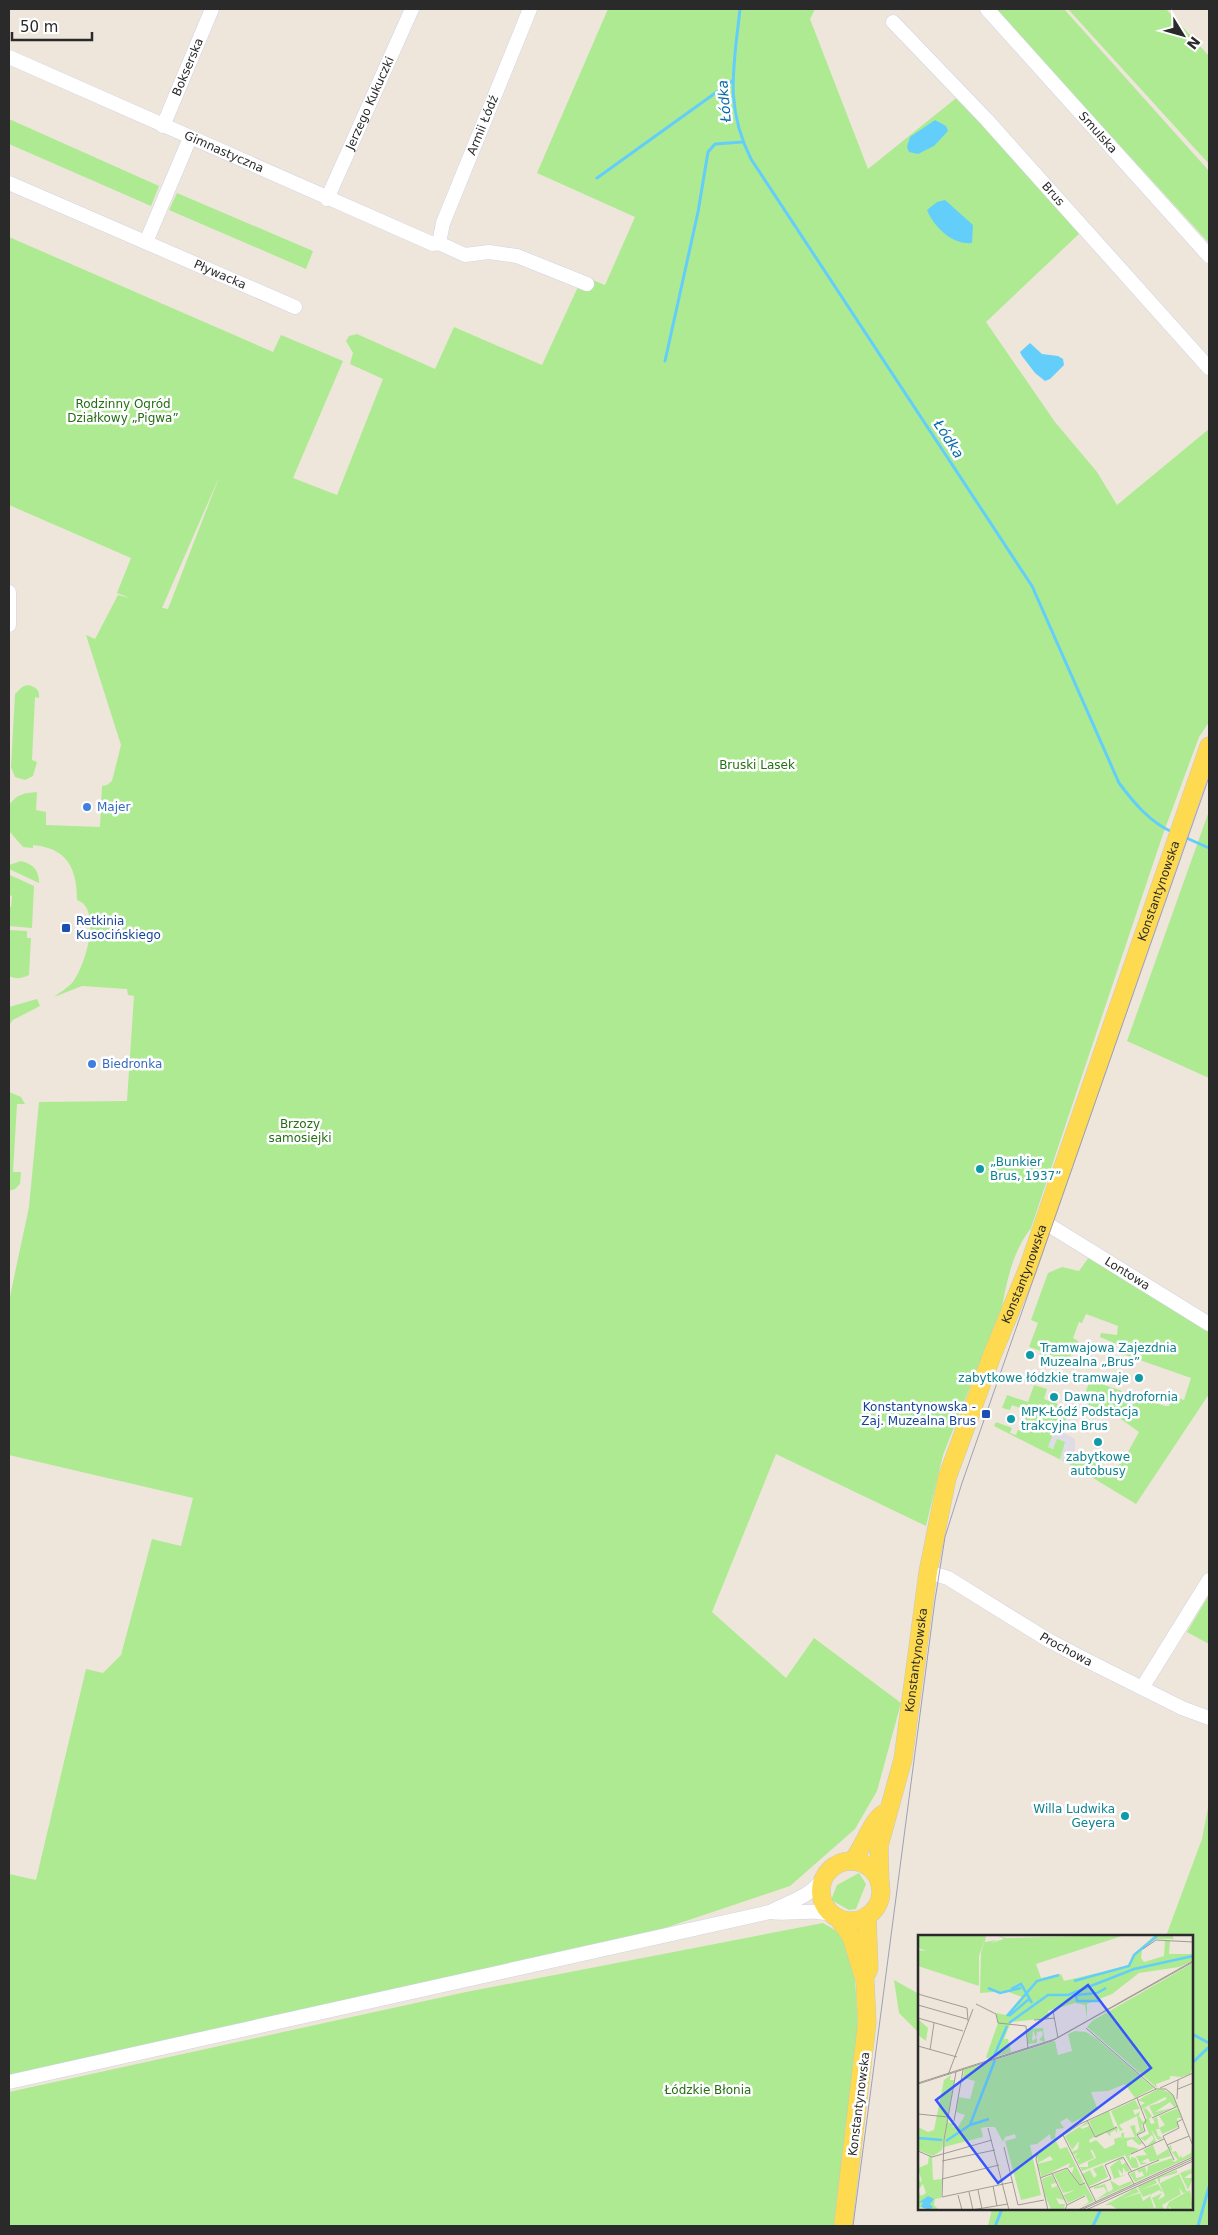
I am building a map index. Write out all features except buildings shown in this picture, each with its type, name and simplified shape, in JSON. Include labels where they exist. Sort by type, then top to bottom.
[{"type":"main road","name":"Konstantynowska","points":[[880,1884],[878,1856],[887,1822],[887,1811],[898,1779],[906,1741],[928,1572],[941,1502],[953,1458],[1044,1222],[1209,746]]},
{"type":"main road","name":"Konstantynowska","points":[[852,1861],[862,1848],[878,1818],[887,1811]]},
{"type":"main road","points":[[852,1861],[869,1868],[880,1884],[879,1900],[874,1909],[867,1916],[852,1921],[835,1916],[822,1899],[822,1885],[825,1877],[834,1866],[852,1861]]},
{"type":"main road","name":"Konstantynowska","points":[[835,1916],[851,1936],[865,1981],[867,2040],[843,2226]]},
{"type":"main road","name":"Konstantynowska","points":[[865,1981],[869,1968],[867,1916]]},
{"type":"street","name":"Bokserska","points":[[163,126],[212,9]]},
{"type":"street","name":"Jerzego Kukuczki","points":[[328,199],[412,9]]},
{"type":"street","name":"Armii Łódź","points":[[439,243],[443,223],[530,9]]},
{"type":"street","name":"Smulska","points":[[987,9],[1209,256]]},
{"type":"street","name":"Brus","points":[[893,22],[969,100],[1209,368]]},
{"type":"street","name":"Gimnastyczna","points":[[9,57],[433,244],[439,243],[465,255],[489,252],[517,256],[587,284]]},
{"type":"street","points":[[146,242],[190,138]]},
{"type":"street","name":"Pływacka","points":[[9,183],[295,306]]},
{"type":"street","points":[[9,592],[9,625]]},
{"type":"street","name":"Lontowa","points":[[1044,1222],[1209,1324]]},
{"type":"street","name":"Prochowa","points":[[928,1572],[948,1578],[1048,1640],[1182,1708],[1209,1718]]},
{"type":"street","points":[[1142,1688],[1209,1580]]},
{"type":"street","points":[[9,2082],[770,1912],[803,1898],[816,1888],[825,1877]]},
{"type":"street","points":[[770,1912],[786,1914],[823,1912],[835,1916]]},
{"type":"shaded area","points":[[1055,1428],[1075,1439],[1075,1456],[1071,1464],[1059,1458],[1063,1451],[1048,1447]]},
{"type":"green space","points":[[608,9],[815,9],[810,19],[868,169],[960,95],[1081,232],[986,322],[1055,422],[1097,472],[1117,505],[1209,429],[1209,722],[1199,737],[1162,837],[1031,1228],[1015,1256],[1002,1307],[943,1455],[926,1526],[776,1454],[712,1612],[786,1678],[814,1638],[901,1703],[877,1791],[855,1829],[790,1886],[644,1935],[9,2077],[9,1874],[36,1880],[86,1669],[103,1673],[121,1655],[152,1539],[181,1546],[193,1498],[9,1455],[9,1301],[29,1207],[39,1102],[127,1101],[134,996],[128,995],[127,989],[82,986],[54,997],[72,983],[82,965],[89,939],[89,914],[85,905],[77,900],[77,889],[72,869],[62,855],[45,847],[33,845],[33,848],[23,847],[9,831],[10,804],[15,798],[37,792],[36,810],[46,812],[46,825],[100,827],[102,786],[112,781],[121,745],[86,635],[95,639],[118,595],[130,598],[117,593],[131,558],[9,505],[9,237],[273,352],[281,335],[343,361],[293,478],[337,495],[383,379],[350,364],[353,353],[346,341],[349,336],[357,334],[435,369],[454,327],[542,365],[583,276],[605,285],[635,217],[537,173]],"holes":[[[220,475],[168,609],[162,608]]]},
{"type":"green space","points":[[995,9],[1064,9],[1209,171],[1209,243]]},
{"type":"green space","points":[[1068,9],[1166,9],[1209,56],[1209,164]]},
{"type":"green space","points":[[9,119],[159,186],[151,206],[9,144]]},
{"type":"green space","points":[[177,193],[313,251],[306,269],[169,210]]},
{"type":"green space","points":[[27,685],[36,688],[39,692],[39,698],[35,697],[32,760],[37,762],[33,776],[25,780],[15,777],[11,767],[15,694]]},
{"type":"green space","points":[[1209,811],[1209,1078],[1127,1041]]},
{"type":"green space","points":[[21,861],[34,868],[38,874],[39,883],[9,869],[9,865]]},
{"type":"green space","points":[[10,875],[34,886],[32,928],[9,926],[9,907],[11,907],[12,896],[9,895]]},
{"type":"green space","points":[[9,930],[27,931],[27,938],[31,938],[29,975],[16,978],[9,976]]},
{"type":"green space","points":[[37,999],[40,1006],[13,1020],[9,1025],[9,1007]]},
{"type":"green space","points":[[9,1092],[21,1097],[25,1104],[17,1104],[13,1172],[21,1172],[20,1184],[15,1189],[9,1191]]},
{"type":"green space","points":[[1089,1257],[1209,1332],[1209,1394],[1136,1504],[1075,1467],[994,1426],[996,1422],[1012,1428],[1010,1433],[1016,1435],[1018,1430],[1022,1431],[1028,1411],[1012,1405],[1010,1410],[1002,1408],[1007,1395],[1028,1402],[1034,1385],[1047,1389],[1044,1399],[1058,1404],[1056,1409],[1068,1414],[1062,1431],[1055,1429],[1048,1447],[1053,1449],[1057,1439],[1065,1442],[1060,1459],[1071,1464],[1075,1456],[1085,1457],[1112,1471],[1123,1461],[1139,1432],[1121,1419],[1085,1403],[1083,1399],[1090,1380],[1165,1406],[1169,1406],[1172,1396],[1184,1400],[1191,1378],[1117,1352],[1119,1345],[1100,1337],[1101,1333],[1117,1335],[1118,1326],[1086,1314],[1082,1323],[1079,1322],[1073,1338],[1079,1342],[1078,1345],[1076,1344],[1065,1367],[1059,1365],[1052,1355],[1041,1363],[1042,1359],[1039,1358],[1041,1351],[1029,1347],[1038,1323],[1031,1320],[1048,1273],[1062,1267],[1079,1271]]},
{"type":"green space","points":[[1209,1595],[1209,1644],[1187,1632]]},
{"type":"green space","points":[[1209,1803],[1209,2226],[988,2226],[992,2210],[1193,2210],[1193,1935],[1166,1935],[1202,1839]]},
{"type":"green space","points":[[859,1873],[866,1884],[856,1909],[849,1910],[831,1900],[837,1885]]},
{"type":"green space","name":"Łódzkie Błonia","points":[[823,1923],[842,1936],[851,1951],[857,2013],[856,2074],[853,2105],[836,2226],[9,2226],[9,2092],[466,1992]]},
{"type":"green space","points":[[894,1980],[918,1993],[918,2032],[899,2013]]},
{"type":"water","points":[[935,120],[946,126],[948,131],[934,146],[918,154],[909,152],[907,147],[910,137]]},
{"type":"water","points":[[945,200],[973,225],[972,243],[965,243],[951,238],[934,223],[927,210],[937,202]]},
{"type":"water","points":[[1030,343],[1042,354],[1058,356],[1063,359],[1064,365],[1050,379],[1045,381],[1035,373],[1022,356],[1020,352]]},
{"type":"waterway","name":"Łódka","points":[[740,9],[734,67],[734,103],[737,121],[751,159],[1032,586],[1119,783],[1143,811],[1157,823],[1172,832]]},
{"type":"waterway","points":[[597,178],[732,81]]},
{"type":"waterway","points":[[665,361],[698,212],[708,152],[715,144],[742,142]]},
{"type":"waterway","name":"Łódka","points":[[1182,836],[1209,848]]},
{"type":"waterway","points":[[1193,2035],[1209,2043]]},
{"type":"waterway","points":[[1193,2062],[1209,2047]]},
{"type":"waterway","name":"Łódka","points":[[1198,2226],[1209,2187]]},
{"type":"waterway","points":[[996,2224],[1002,2210]]},
{"type":"waterway","points":[[1093,2226],[1101,2210]]},
{"type":"tram line","points":[[853,2226],[935,1600],[945,1537],[962,1483],[1209,777]]},
{"type":"place","name":"Majer","points":[[87,807]]},
{"type":"place","name":"Retkinia Kusocińskiego","points":[[66,928]]},
{"type":"place","name":"Biedronka","points":[[92,1064]]},
{"type":"place","name":"„Bunkier Brus, 1937”","points":[[980,1169]]},
{"type":"place","name":"Tramwajowa Zajezdnia Muzealna „Brus”","points":[[1030,1355]]},
{"type":"place","name":"zabytkowe łódzkie tramwaje","points":[[1139,1378]]},
{"type":"place","name":"Dawna hydrofornia","points":[[1054,1397]]},
{"type":"place","name":"Konstantynowska - Zaj. Muzealna Brus","points":[[986,1414]]},
{"type":"place","name":"MPK-Łódź Podstacja trakcyjna Brus","points":[[1011,1419]]},
{"type":"place","name":"zabytkowe autobusy","points":[[1098,1442]]},
{"type":"place","name":"Willa Ludwika Geyera","points":[[1125,1816]]},
{"type":"park label","name":"Rodzinny Ogród Działkowy „Pigwa”","points":[[123,411]]},
{"type":"park label","name":"Bruski Lasek","points":[[757,765]]},
{"type":"park label","name":"Brzozy samosiejki","points":[[300,1131]]}]
